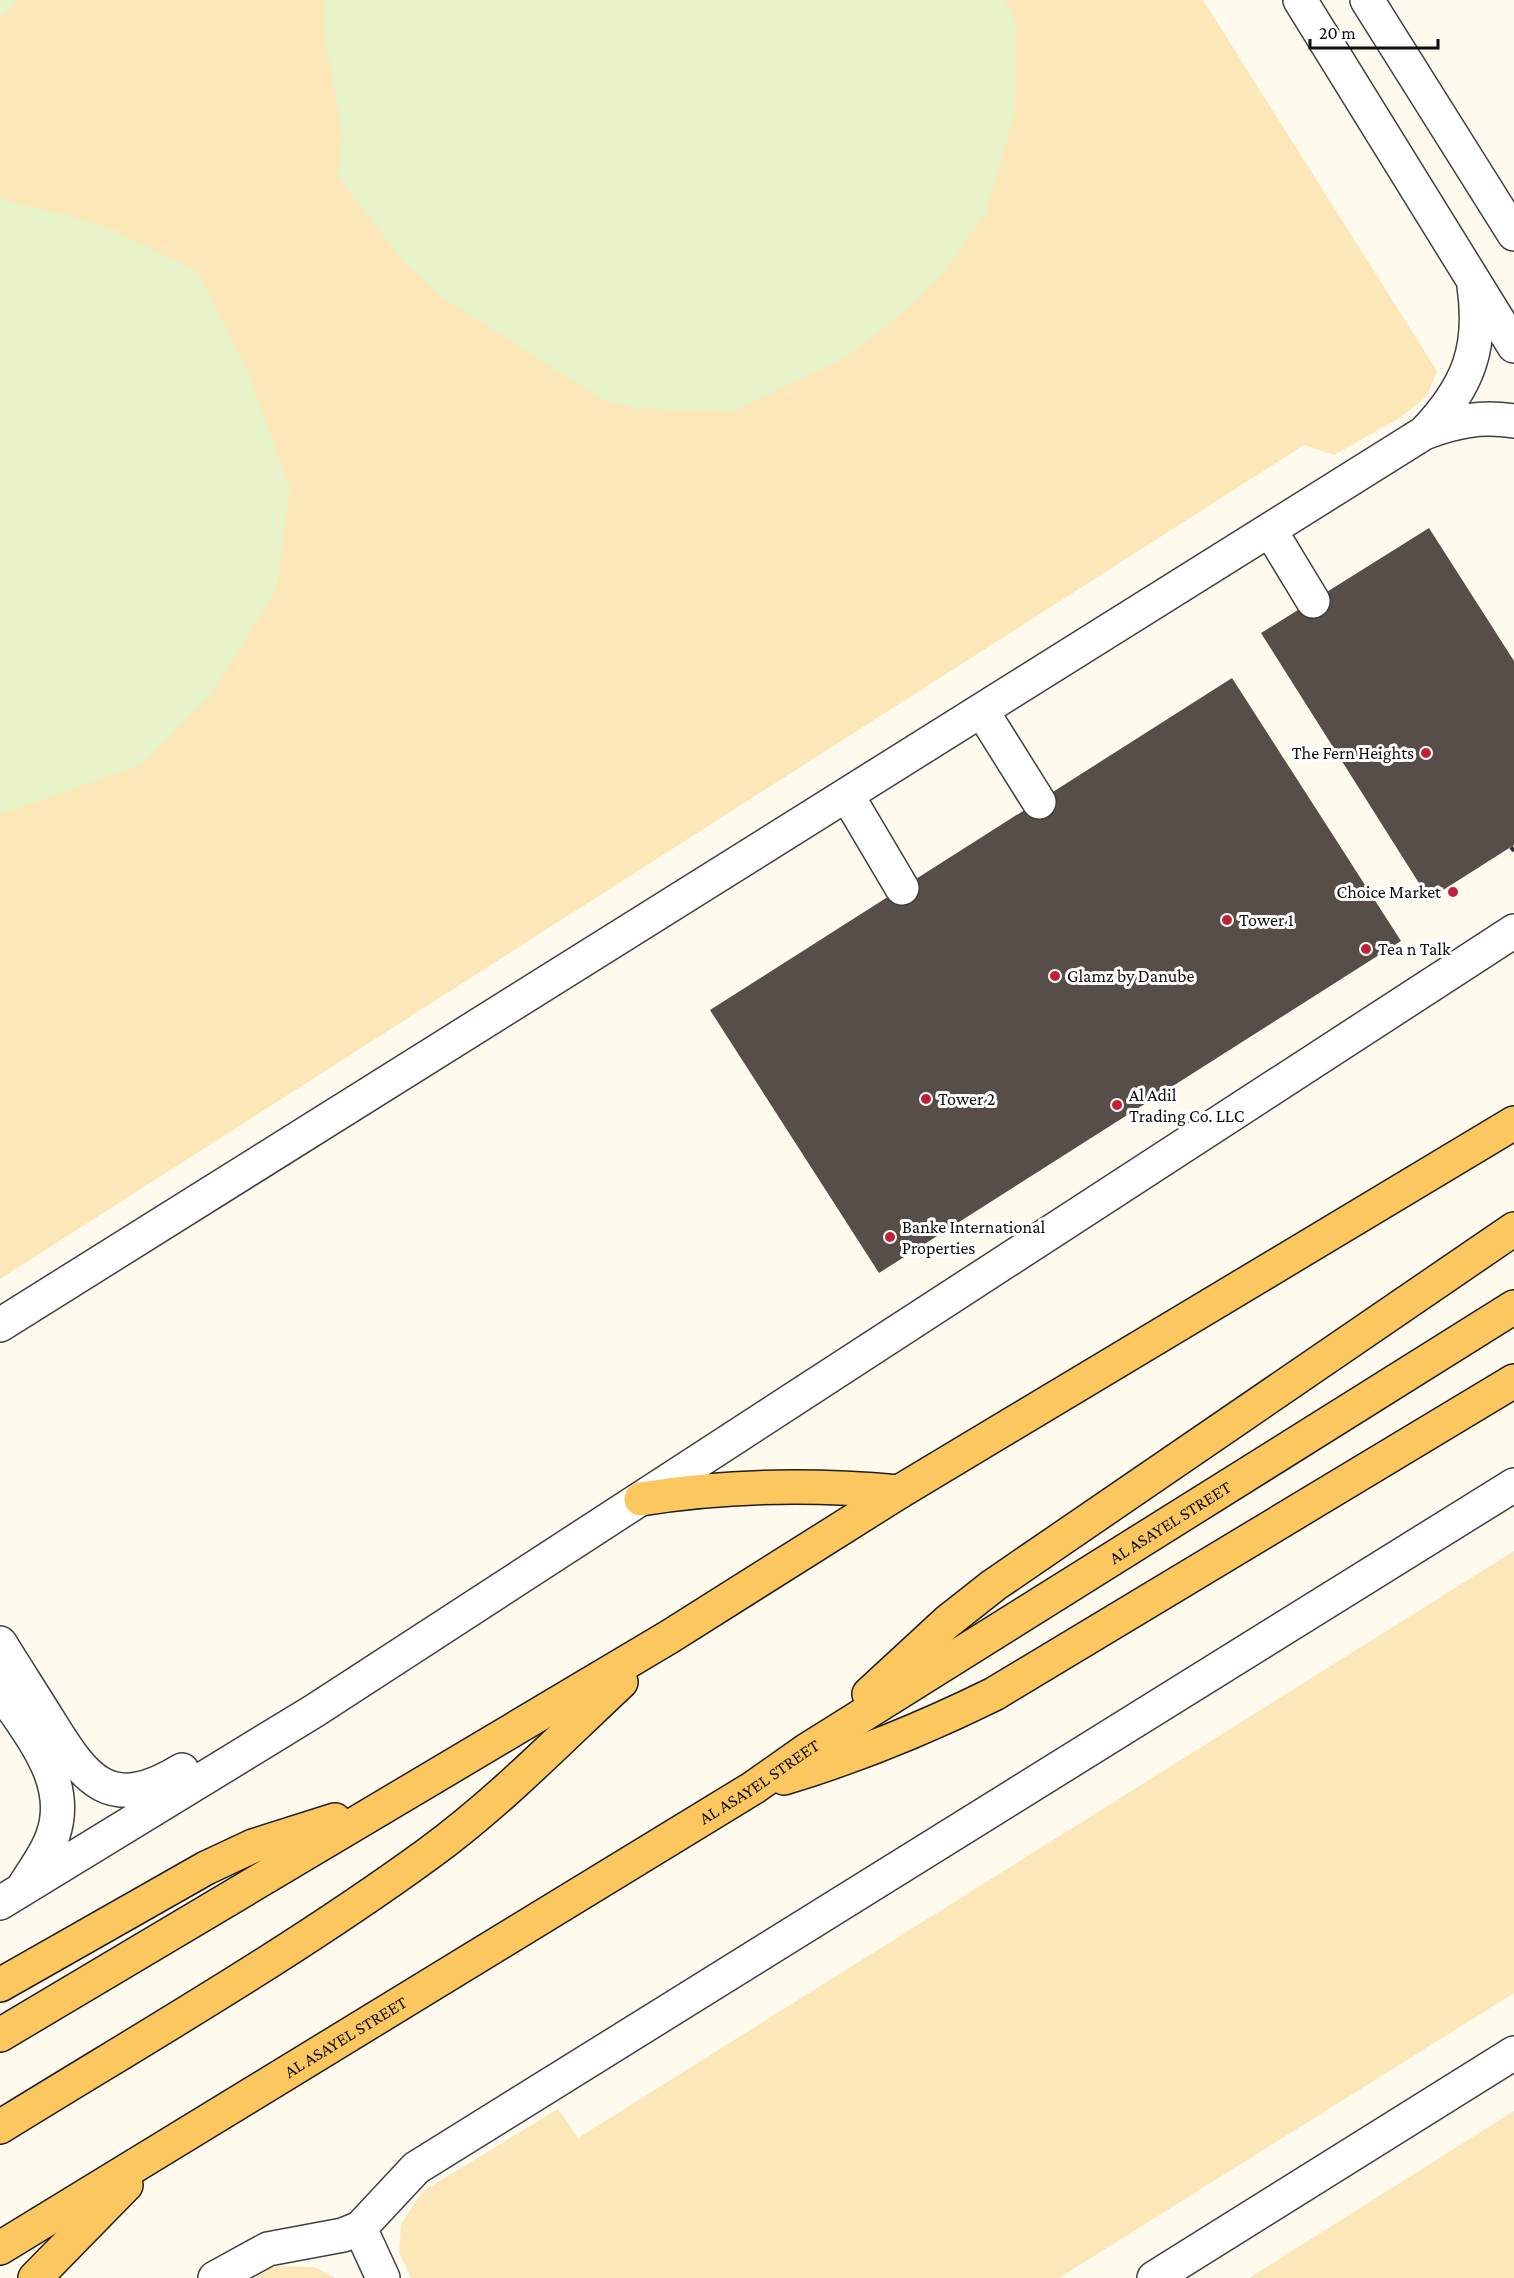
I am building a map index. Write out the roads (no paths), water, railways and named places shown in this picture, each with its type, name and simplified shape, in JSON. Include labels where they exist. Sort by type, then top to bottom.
[{"type":"main road","points":[[0,2035],[669,1638],[899,1492],[1514,1123]]},
{"type":"main road","points":[[807,1750],[947,1622],[994,1585],[1514,1229]]},
{"type":"main road","name":"AL ASAYEL STREET","points":[[0,2248],[753,1788],[807,1750],[1514,1307]]},
{"type":"main road","points":[[753,1788],[860,1754],[925,1729],[994,1694],[1514,1381]]},
{"type":"main road","points":[[641,1498],[693,1491],[796,1485],[899,1492]]},
{"type":"main road","points":[[0,2127],[277,1956],[429,1853],[497,1798],[669,1638]]},
{"type":"main road","points":[[0,1985],[178,1883],[253,1846],[391,1802]]},
{"type":"main road","points":[[35,2278],[160,2151]]},
{"type":"street","points":[[1300,0],[1514,346]]},
{"type":"street","points":[[1367,0],[1513,231]]},
{"type":"street","points":[[1424,433],[1448,408],[1468,369],[1475,347],[1478,313],[1473,280]]},
{"type":"street","points":[[1,1327],[1424,433],[1457,420],[1491,417],[1514,421]]},
{"type":"street","points":[[1270,530],[1313,601]]},
{"type":"street","points":[[982,711],[1039,802]]},
{"type":"street","points":[[847,795],[902,888]]},
{"type":"street","points":[[11,1897],[314,1711],[1514,931]]},
{"type":"street","points":[[215,2278],[268,2249],[343,2235],[360,2228],[416,2168],[1514,1485]]},
{"type":"street","points":[[0,1643],[76,1765],[96,1782],[118,1790],[143,1790],[165,1781],[273,1715],[286,1711],[314,1711]]},
{"type":"street","points":[[0,1689],[50,1768],[57,1791],[58,1815],[52,1837],[11,1897]]},
{"type":"street","points":[[1154,2278],[1514,2053]]},
{"type":"street","points":[[360,2228],[383,2278]]},
{"type":"place","name":"The Fern Heights","points":[[1426,753]]},
{"type":"place","name":"Choice Market","points":[[1453,892]]},
{"type":"place","name":"Tower 1","points":[[1227,920]]},
{"type":"place","name":"Tea n Talk","points":[[1366,949]]},
{"type":"place","name":"Glamz by Danube","points":[[1055,976]]},
{"type":"place","name":"Tower 2","points":[[926,1099]]},
{"type":"place","name":"Al Adil Trading Co. LLC","points":[[1117,1105]]},
{"type":"place","name":"Banke International Properties","points":[[890,1237]]}]
